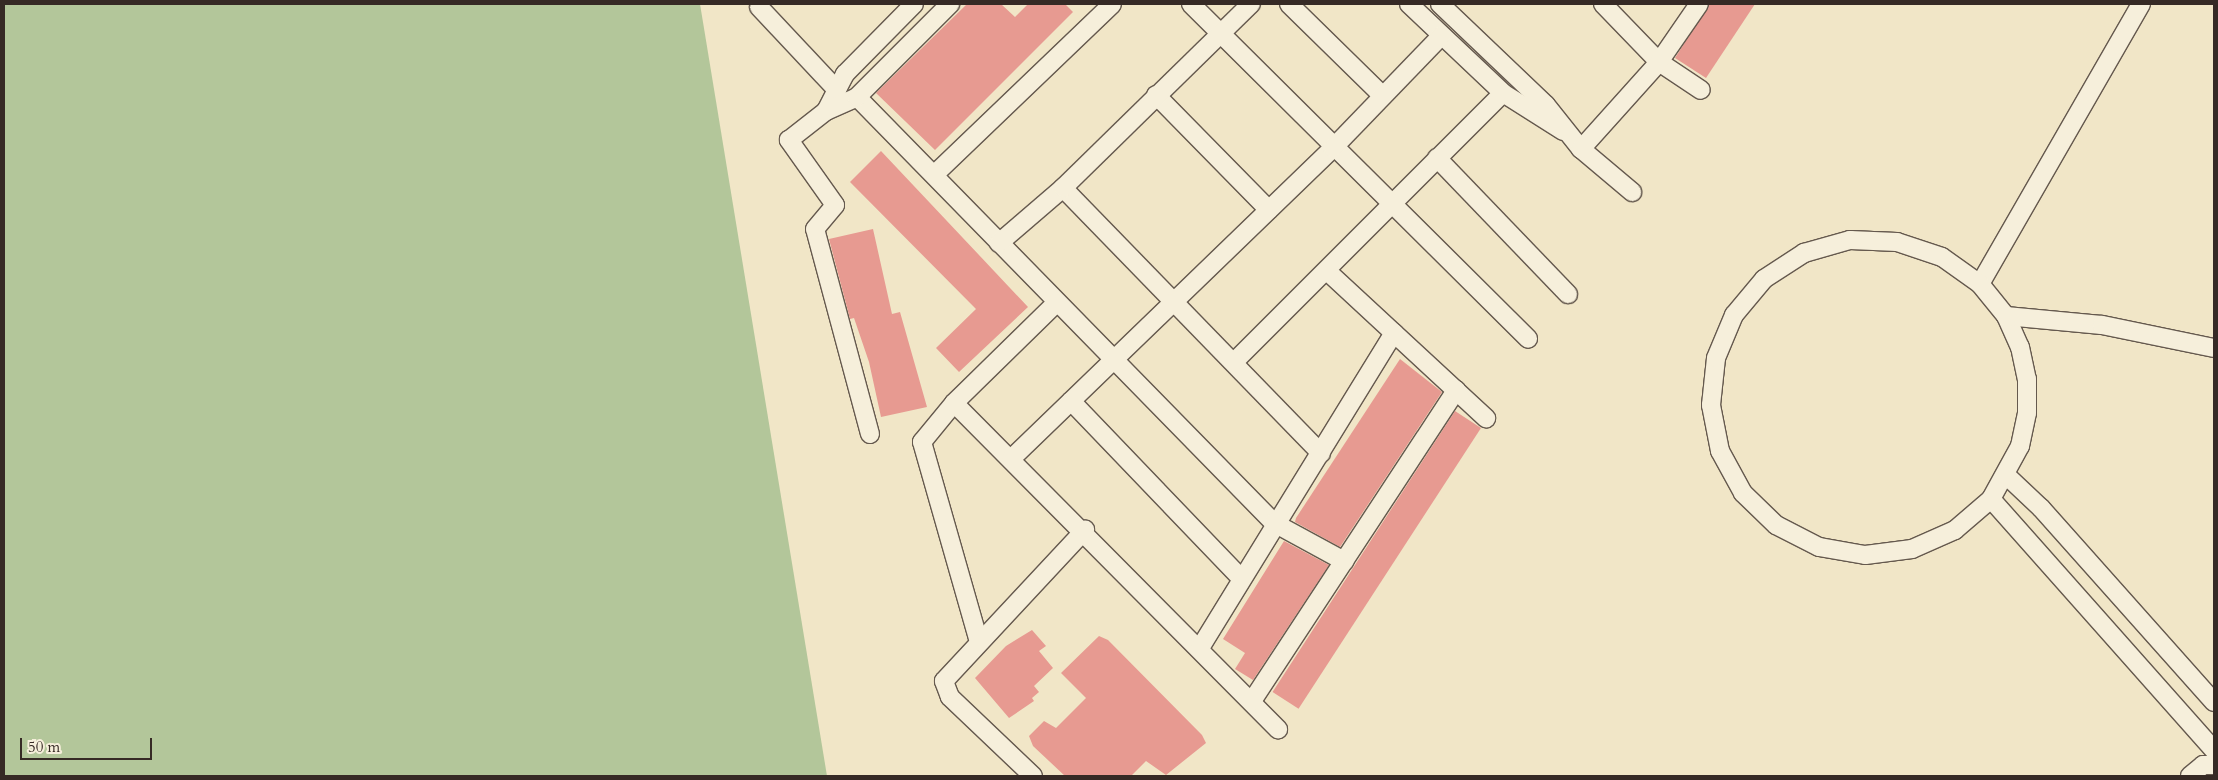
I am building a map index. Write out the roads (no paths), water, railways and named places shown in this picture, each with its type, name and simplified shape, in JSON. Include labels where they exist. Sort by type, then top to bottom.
[{"type":"street","points":[[826,111],[845,74],[914,4]]},
{"type":"street","points":[[870,434],[816,229],[835,205],[789,140],[826,111],[858,97],[950,4]]},
{"type":"street","points":[[935,174],[1112,4]]},
{"type":"street","points":[[1191,4],[1390,206],[1528,339]]},
{"type":"street","points":[[999,243],[1063,188],[1251,4]]},
{"type":"street","points":[[1289,4],[1382,95]]},
{"type":"street","points":[[1409,4],[1502,93],[1563,131]]},
{"type":"street","points":[[1440,4],[1546,104],[1563,131],[1581,149],[1632,192]]},
{"type":"street","points":[[1603,4],[1660,62],[1701,90]]},
{"type":"street","points":[[1581,149],[1660,62],[1699,4]]},
{"type":"street","points":[[1980,284],[2141,4]]},
{"type":"street","points":[[760,5],[837,90]]},
{"type":"street","points":[[1011,459],[1176,302],[1333,148],[1382,95],[1441,36]]},
{"type":"street","points":[[1235,361],[1327,271],[1502,93]]},
{"type":"street","points":[[1156,95],[1269,210]]},
{"type":"street","points":[[858,97],[935,174],[1056,303],[1274,523],[1344,560]]},
{"type":"street","points":[[1437,158],[1568,294]]},
{"type":"street","points":[[1063,188],[1235,361],[1321,453]]},
{"type":"street","points":[[1850,240],[1897,242],[1942,257],[1980,284],[2006,316],[2020,347],[2027,413],[2007,476],[1991,499],[1955,530],[1912,549],[1865,555],[1818,547],[1776,525],[1743,493],[1720,451],[1711,405],[1716,358],[1734,315],[1764,279],[1804,253],[1850,240]]},
{"type":"street","points":[[1327,271],[1486,418]]},
{"type":"street","points":[[979,642],[922,442],[954,403],[1056,303]]},
{"type":"street","points":[[2006,316],[2102,325],[2214,348]]},
{"type":"street","points":[[1200,648],[1274,523],[1321,453],[1394,333]]},
{"type":"street","points":[[1252,701],[1456,390]]},
{"type":"street","points":[[1072,401],[1242,578]]},
{"type":"street","points":[[954,403],[1085,530],[1278,729]]},
{"type":"street","points":[[2007,476],[2041,508],[2214,702]]},
{"type":"street","points":[[1991,499],[2214,750]]},
{"type":"street","points":[[1033,776],[950,697],[944,681],[1085,530]]},
{"type":"street","points":[[2190,776],[2203,765],[2214,765]]}]
